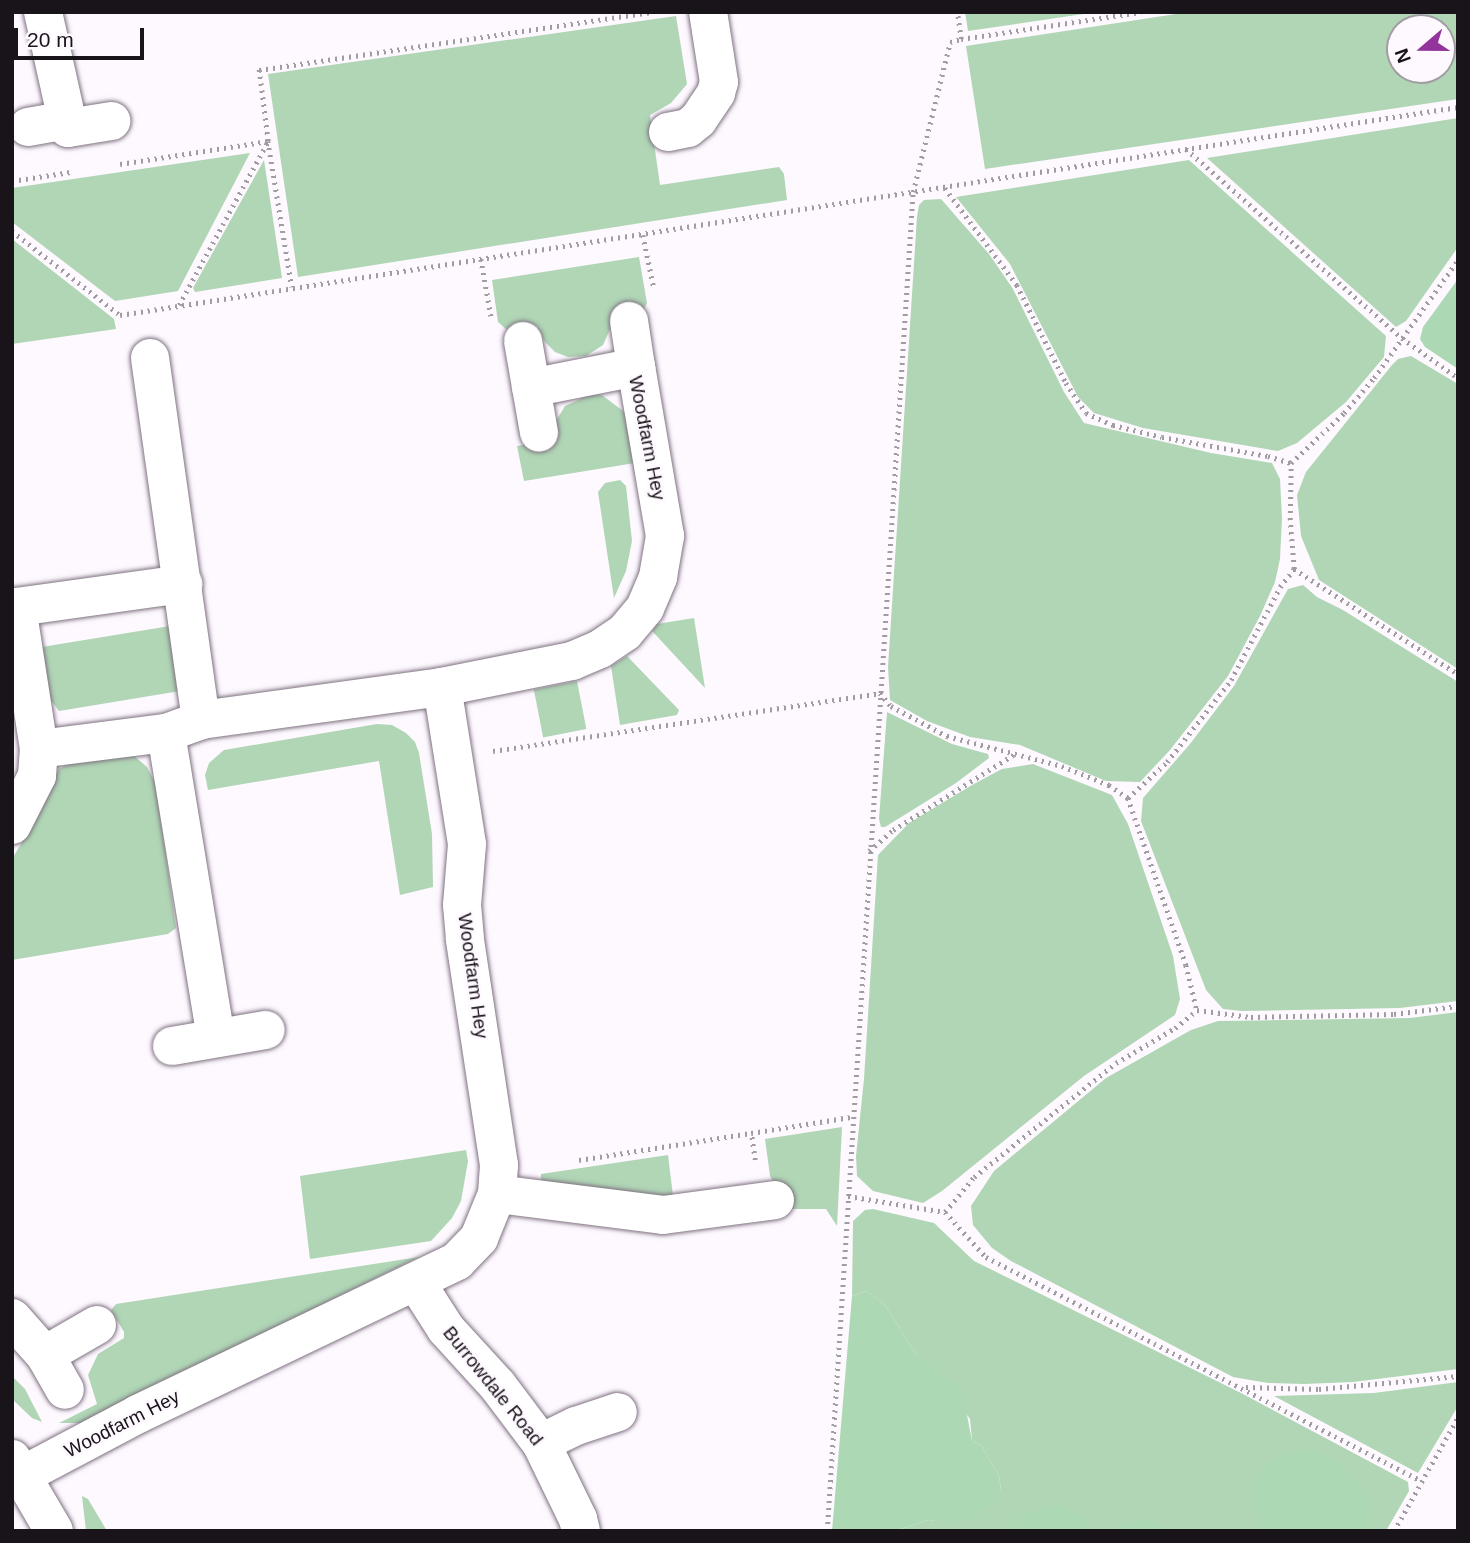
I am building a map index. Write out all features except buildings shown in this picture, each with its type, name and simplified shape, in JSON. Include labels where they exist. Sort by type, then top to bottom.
[{"type":"street","points":[[43,12],[68,128],[111,121]]},
{"type":"street","points":[[668,132],[688,128],[698,120],[716,93],[719,82],[708,12]]},
{"type":"street","points":[[28,127],[67,120]]},
{"type":"street","points":[[629,321],[636,367]]},
{"type":"street","points":[[523,341],[539,433]]},
{"type":"street","points":[[150,358],[183,584],[184,726],[216,1038]]},
{"type":"street","name":"Woodfarm Hey","points":[[17,1468],[416,1282],[457,1261],[479,1238],[497,1194],[499,1165],[462,905],[467,844],[442,687],[572,661],[600,649],[625,632],[645,608],[658,577],[665,536],[636,367],[531,388]]},
{"type":"street","points":[[12,825],[37,776],[39,749],[17,607],[183,584]]},
{"type":"street","points":[[39,749],[442,687]]},
{"type":"street","points":[[172,1046],[266,1030]]},
{"type":"street","points":[[497,1194],[663,1215],[768,1201]]},
{"type":"street","name":"Burrowdale Road","points":[[416,1282],[446,1329],[498,1386],[541,1443],[578,1519],[581,1531]]},
{"type":"street","points":[[12,1318],[45,1355],[65,1390]]},
{"type":"street","points":[[45,1355],[97,1325]]},
{"type":"street","points":[[541,1443],[618,1412]]},
{"type":"street","points":[[17,1468],[54,1531]]},
{"type":"path","points":[[292,287],[268,141],[260,70],[650,12]]},
{"type":"path","points":[[957,12],[961,39]]},
{"type":"path","points":[[827,1531],[869,851],[914,192],[950,42],[1141,12]]},
{"type":"path","points":[[12,231],[120,315],[1458,107]]},
{"type":"path","points":[[107,166],[268,141]]},
{"type":"path","points":[[178,306],[268,141]]},
{"type":"path","points":[[1186,149],[1402,338],[1458,378]]},
{"type":"path","points":[[12,181],[80,170]]},
{"type":"path","points":[[945,188],[1017,285],[1066,383],[1086,413],[1113,425],[1161,438],[1268,456],[1291,463]]},
{"type":"path","points":[[1128,798],[1167,762],[1231,680],[1280,587],[1294,569],[1290,520],[1291,463],[1344,413],[1458,260]]},
{"type":"path","points":[[1294,569],[1458,674]]},
{"type":"path","points":[[880,693],[891,706],[947,736],[1017,752],[1109,785],[1128,798],[1186,965],[1196,1010]]},
{"type":"path","points":[[452,757],[880,693]]},
{"type":"path","points":[[869,851],[893,830],[1017,752]]},
{"type":"path","points":[[945,1212],[974,1177],[1097,1078],[1116,1063],[1175,1028],[1196,1010],[1251,1017],[1394,1014],[1458,1006]]},
{"type":"path","points":[[569,1162],[852,1117]]},
{"type":"path","points":[[751,1133],[768,1201]]},
{"type":"path","points":[[848,1195],[945,1212],[986,1257],[1422,1480]]},
{"type":"path","points":[[1241,1387],[1319,1389],[1458,1376]]},
{"type":"path","points":[[1394,1531],[1458,1417]]},
{"type":"green space","points":[[965,12],[1097,12],[968,31]]},
{"type":"green space","points":[[1189,12],[1458,12],[1458,99],[985,169],[966,46]]},
{"type":"green space","points":[[676,16],[687,84],[671,103],[650,115],[660,185],[779,167],[784,174],[787,200],[298,277],[268,74]]},
{"type":"green space","points":[[1458,118],[1458,247],[1406,321],[1396,327],[1207,158]]},
{"type":"green space","points":[[250,153],[178,291],[115,301],[12,222],[12,188]]},
{"type":"green space","points":[[264,160],[282,278],[195,292],[193,288]]},
{"type":"green space","points":[[1189,160],[1386,336],[1384,357],[1346,402],[1297,443],[1278,451],[1143,428],[1094,413],[1078,397],[1010,264],[956,197]]},
{"type":"green space","points":[[941,199],[989,254],[1013,289],[1064,392],[1084,423],[1211,453],[1272,463],[1280,479],[1280,559],[1275,582],[1260,616],[1228,676],[1170,750],[1140,782],[1106,781],[1020,745],[970,737],[927,721],[890,700],[888,667],[917,217],[919,205],[924,200]]},
{"type":"green space","points":[[12,239],[114,319],[116,329],[12,344]]},
{"type":"green space","points":[[639,257],[647,303],[644,309],[612,325],[603,345],[586,356],[568,357],[555,352],[545,342],[537,326],[507,330],[498,322],[492,280]]},
{"type":"green space","points":[[1458,279],[1458,369],[1425,347],[1420,339],[1423,327]]},
{"type":"green space","points":[[1411,356],[1458,384],[1458,669],[1319,580],[1301,536],[1297,495],[1306,472],[1392,365],[1398,359]]},
{"type":"green space","points":[[591,394],[602,395],[623,411],[628,419],[635,463],[524,481],[517,446],[554,439],[556,421],[565,406]]},
{"type":"green space","points":[[620,480],[626,486],[632,541],[626,571],[614,598],[598,492],[605,483]]},
{"type":"green space","points":[[1303,585],[1317,597],[1343,610],[1458,682],[1458,1001],[1400,1008],[1242,1011],[1223,1009],[1206,990],[1141,821],[1143,798],[1190,744],[1234,686],[1288,589]]},
{"type":"green space","points":[[694,618],[705,688],[652,631],[657,624]]},
{"type":"green space","points":[[176,625],[180,691],[59,711],[47,695],[42,647]]},
{"type":"green space","points":[[627,656],[679,710],[677,715],[620,725],[611,666]]},
{"type":"green space","points":[[577,681],[586,729],[543,737],[534,689]]},
{"type":"green space","points":[[887,712],[952,744],[988,754],[989,758],[956,783],[881,827],[879,819]]},
{"type":"green space","points":[[377,724],[392,725],[406,733],[415,742],[419,753],[432,834],[433,887],[400,895],[379,761],[208,790],[205,775],[209,763],[224,750]]},
{"type":"green space","points":[[133,755],[147,767],[156,784],[176,928],[168,934],[12,960],[12,859],[34,822],[52,780],[59,769],[69,763]]},
{"type":"green space","points":[[1033,764],[1112,795],[1128,824],[1173,956],[1180,999],[1175,1015],[1084,1076],[942,1191],[923,1203],[873,1191],[857,1176],[856,1156],[864,1079],[878,855],[909,823],[972,785],[1002,769]]},
{"type":"green space","points":[[1458,1012],[1458,1369],[1353,1382],[1304,1384],[1268,1383],[1233,1377],[1011,1261],[992,1248],[973,1225],[971,1206],[994,1171],[1106,1078],[1191,1030],[1218,1021],[1410,1018]]},
{"type":"green space","points":[[842,1127],[837,1226],[826,1209],[787,1209],[770,1176],[765,1139]]},
{"type":"green space","points":[[466,1150],[468,1161],[461,1201],[452,1218],[431,1241],[310,1259],[300,1176]]},
{"type":"green space","points":[[668,1155],[673,1196],[671,1200],[541,1187],[541,1174]]},
{"type":"green space","points":[[873,1209],[934,1223],[974,1261],[1241,1393],[1408,1482],[1409,1491],[1386,1531],[895,1531],[928,1520],[954,1523],[1001,1490],[999,1476],[981,1445],[972,1441],[970,1419],[935,1370],[916,1354],[885,1305],[867,1291],[852,1296],[853,1221],[865,1210]]},
{"type":"green space","points":[[419,1257],[80,1423],[59,1423],[97,1404],[88,1375],[98,1354],[124,1338],[124,1332],[111,1310],[116,1304]]},
{"type":"green space","points":[[867,1291],[885,1305],[916,1354],[962,1389],[972,1441],[981,1445],[999,1476],[1001,1490],[991,1506],[974,1517],[954,1524],[928,1520],[895,1531],[832,1531],[852,1296]]},
{"type":"green space","points":[[12,1376],[25,1389],[42,1422],[32,1418],[12,1399]]},
{"type":"green space","points":[[1458,1382],[1458,1406],[1418,1473],[1274,1396],[1374,1393]]},
{"type":"green space","points":[[1311,1448],[1334,1460],[1358,1483],[1369,1502],[1372,1525],[1368,1531],[1256,1531],[1259,1523],[1252,1501],[1255,1480],[1267,1464],[1287,1454]]},
{"type":"green space","points":[[82,1496],[88,1499],[107,1531],[86,1531]]},
{"type":"green space","points":[[1060,1503],[1086,1519],[1092,1531],[998,1531],[1025,1514]]},
{"type":"green space","points":[[1148,1520],[1170,1531],[1119,1531],[1123,1523]]}]
